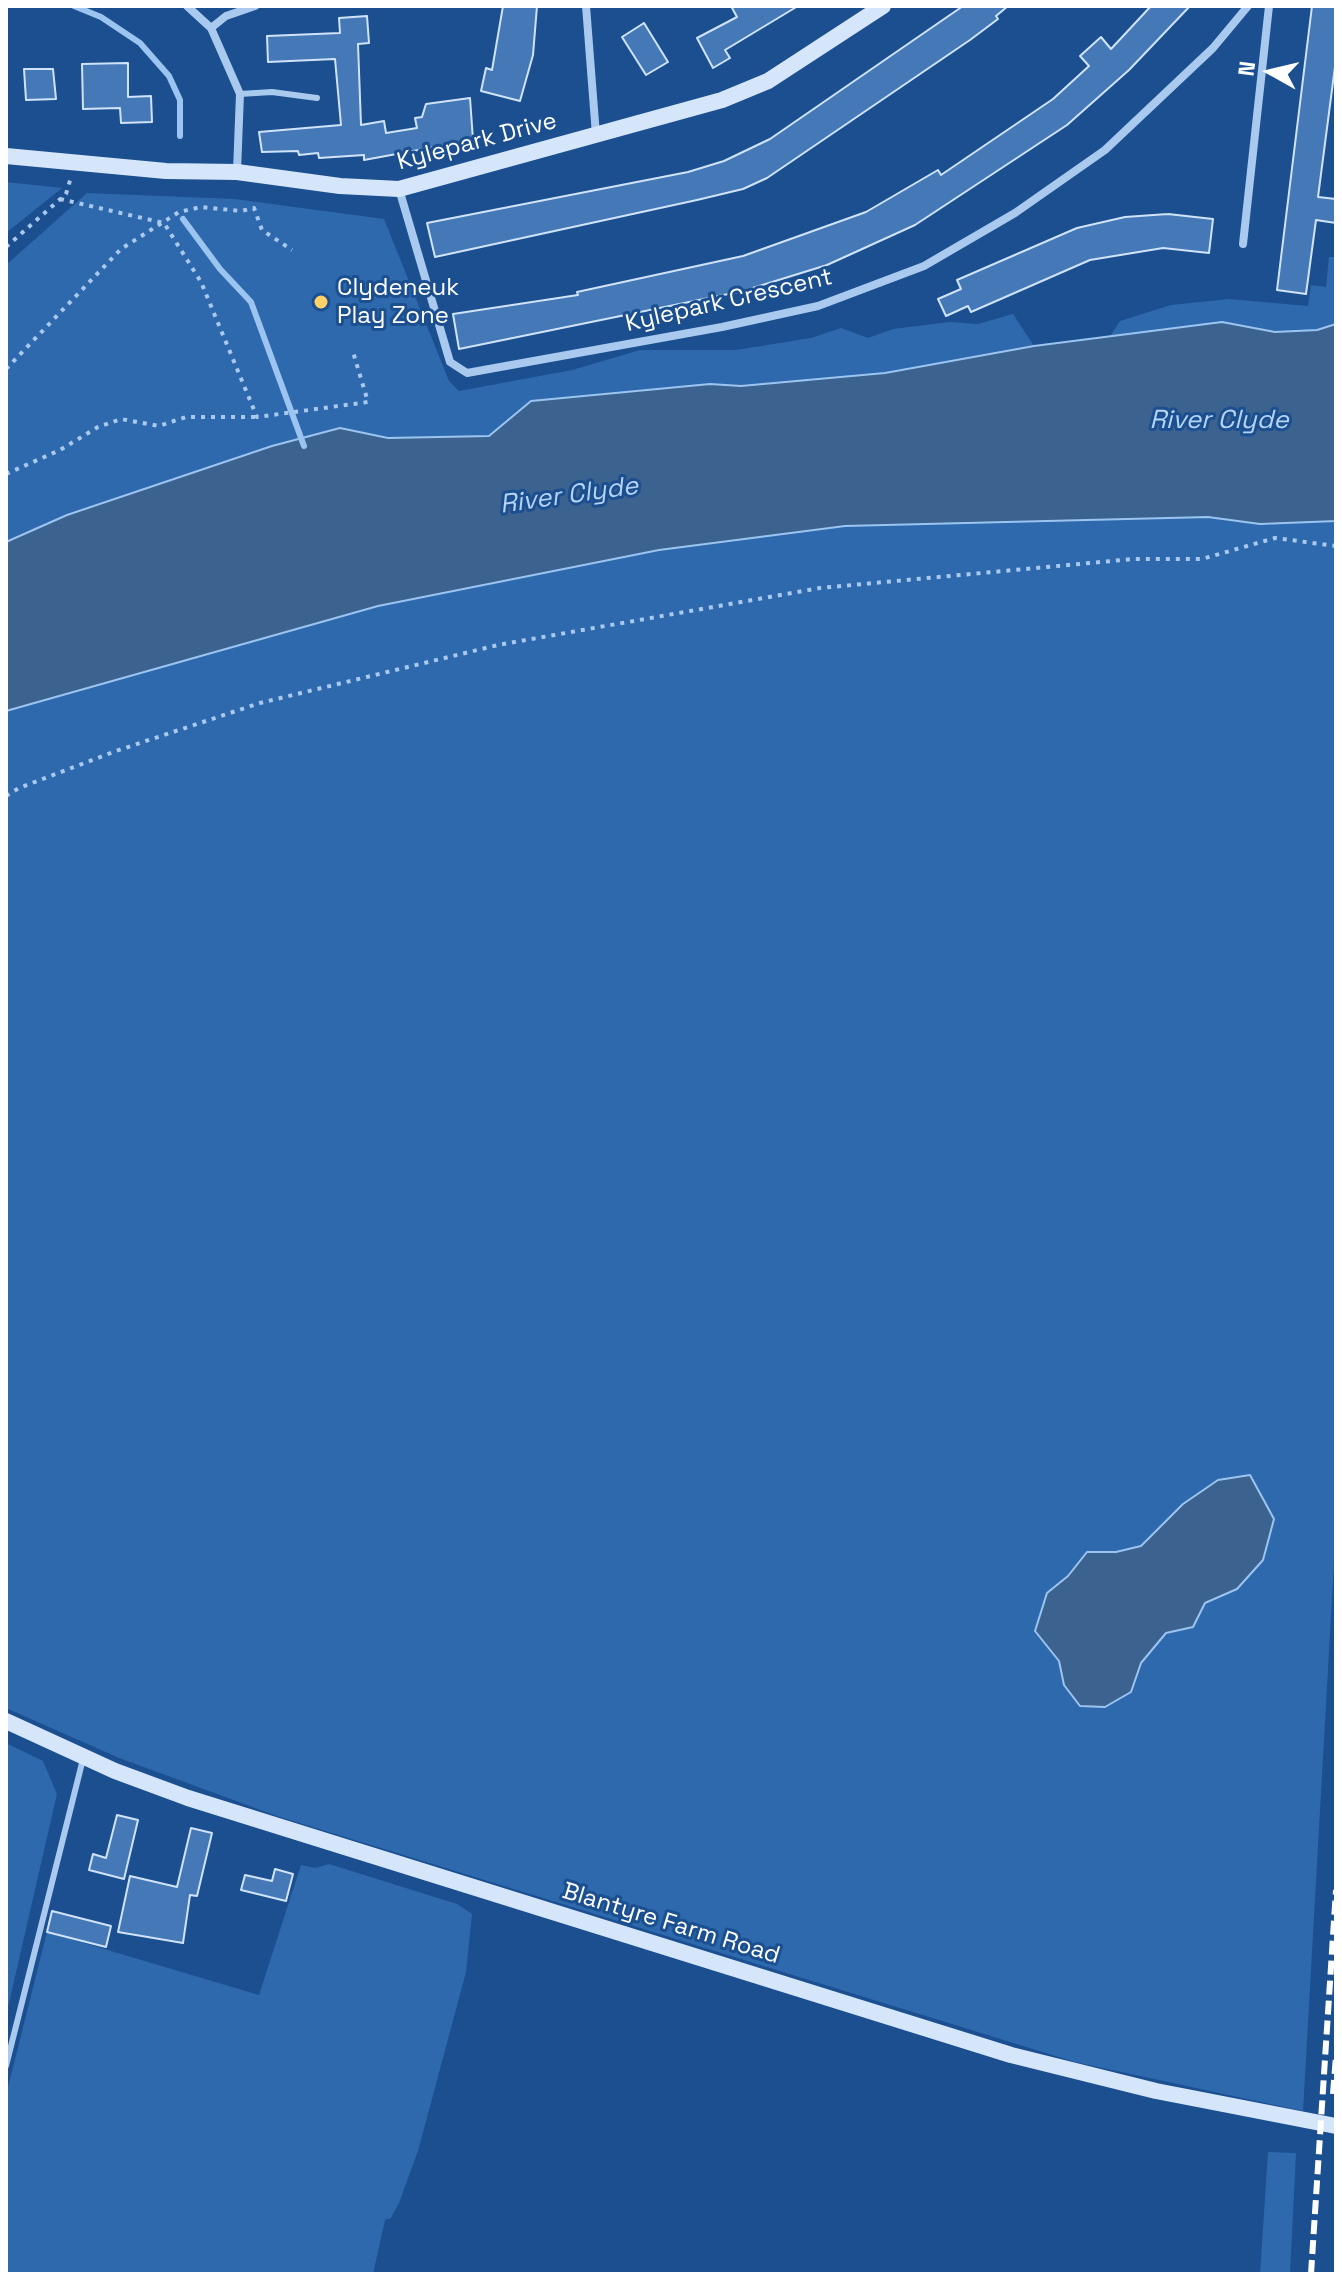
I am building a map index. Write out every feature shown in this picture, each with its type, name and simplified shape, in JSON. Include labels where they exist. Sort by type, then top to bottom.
[{"type":"main road","name":"Kylepark Drive","points":[[6,156],[166,171],[237,172],[340,186],[399,189],[744,92],[813,54],[875,8]]},
{"type":"main road","name":"Blantyre Farm Road","points":[[6,1721],[143,1782],[238,1814],[1011,2055],[1171,2095],[1336,2126]]},
{"type":"street","points":[[187,6],[211,28],[240,94],[237,172]]},
{"type":"street","points":[[211,28],[226,16],[255,6]]},
{"type":"street","points":[[586,6],[596,135]]},
{"type":"street","name":"Kylepark Crescent","points":[[399,189],[450,362],[467,373],[722,327],[818,306],[924,266],[1015,213],[1116,140],[1213,48],[1248,6]]},
{"type":"street","points":[[1243,244],[1269,6]]},
{"type":"lane","points":[[240,94],[272,92],[317,98]]},
{"type":"lane","points":[[6,2066],[84,1756]]},
{"type":"path","points":[[6,247],[66,194]]},
{"type":"path","points":[[60,199],[164,223],[201,282],[257,417]]},
{"type":"path","points":[[6,369],[121,249],[179,212],[201,207],[241,211],[254,208],[262,230],[292,250]]},
{"type":"path","points":[[6,474],[60,450],[98,427],[121,419],[159,426],[186,417],[257,417],[368,402],[353,352]]},
{"type":"path","points":[[6,796],[19,788],[116,751],[260,703],[498,645],[820,588],[1133,559],[1202,559],[1275,538],[1336,546]]},
{"type":"shaded area","points":[[6,182],[62,188],[6,233]]},
{"type":"shaded area","points":[[87,193],[235,199],[384,219],[449,381],[459,391],[572,370],[640,350],[736,350],[811,338],[841,328],[868,338],[893,329],[950,322],[978,324],[1013,314],[1034,346],[885,373],[741,386],[710,384],[531,401],[489,436],[388,438],[340,428],[67,515],[6,542],[6,265]]},
{"type":"shaded area","points":[[1329,257],[1336,257],[1336,324],[1317,330],[1275,332],[1222,322],[1109,338],[1120,321],[1171,305],[1229,299],[1308,306],[1311,285],[1326,287]]},
{"type":"shaded area","points":[[1208,517],[1260,524],[1336,521],[1336,1528],[1303,2111],[1075,2062],[277,1816],[119,1758],[6,1708],[6,711],[378,606],[659,550],[845,526]]},
{"type":"shaded area","points":[[6,1743],[43,1761],[57,1794],[6,2016]]},
{"type":"shaded area","points":[[329,1864],[457,1904],[472,1914],[466,1972],[418,2151],[399,2203],[391,2218],[385,2220],[373,2274],[6,2274],[6,2095],[47,1932],[259,1995],[301,1865],[315,1868]]},
{"type":"shaded area","points":[[1268,2152],[1296,2153],[1290,2274],[1260,2274]]},
{"type":"water","name":"River Clyde","points":[[1222,322],[1275,332],[1317,330],[1336,324],[1336,521],[1260,524],[1208,517],[845,526],[659,550],[378,606],[6,711],[6,542],[67,515],[272,446],[340,428],[388,438],[489,436],[531,401],[710,384],[741,386],[885,373],[1034,346]]},
{"type":"water","points":[[1250,1475],[1274,1519],[1263,1560],[1237,1589],[1205,1603],[1193,1627],[1166,1633],[1141,1663],[1131,1692],[1105,1707],[1080,1706],[1064,1685],[1059,1661],[1035,1631],[1047,1593],[1068,1576],[1087,1552],[1116,1552],[1141,1546],[1183,1504],[1218,1480]]},
{"type":"building","points":[[503,6],[537,6],[533,55],[520,101],[481,91],[486,68],[492,70]]},
{"type":"building","points":[[731,6],[798,6],[725,50],[730,58],[713,68],[697,38],[737,17]]},
{"type":"building","points":[[963,6],[1008,6],[996,16],[998,19],[970,40],[767,178],[743,189],[697,200],[435,257],[427,223],[688,172],[724,161],[770,139]]},
{"type":"building","points":[[1151,6],[1190,6],[1129,70],[1067,125],[915,225],[827,265],[743,291],[459,349],[453,314],[578,295],[577,292],[743,256],[866,212],[938,170],[941,175],[1053,99],[1089,66],[1080,56],[1101,37],[1111,49]]},
{"type":"building","points":[[1312,6],[1336,6],[1336,59],[1318,197],[1336,199],[1336,223],[1316,220],[1306,294],[1277,290]]},
{"type":"building","points":[[367,16],[369,43],[358,44],[361,125],[384,121],[386,133],[417,128],[415,118],[422,117],[426,104],[470,98],[473,140],[364,160],[364,155],[319,158],[318,153],[262,152],[259,132],[341,125],[335,59],[268,62],[267,36],[340,33],[339,18]]},
{"type":"building","points":[[644,23],[668,62],[646,75],[622,37]]},
{"type":"building","points":[[128,63],[128,97],[151,96],[152,122],[121,123],[120,108],[83,109],[82,64]]},
{"type":"building","points":[[24,69],[53,69],[56,99],[26,100]]},
{"type":"building","points":[[1168,214],[1213,219],[1209,253],[1163,248],[1090,260],[971,312],[968,306],[946,316],[938,299],[961,289],[957,280],[1077,228],[1125,217]]},
{"type":"building","points":[[117,1815],[138,1820],[124,1879],[89,1870],[93,1854],[106,1858]]},
{"type":"building","points":[[191,1828],[212,1833],[197,1896],[190,1895],[183,1943],[118,1932],[130,1876],[177,1887]]},
{"type":"building","points":[[275,1869],[293,1874],[286,1901],[241,1890],[245,1875],[272,1881]]},
{"type":"building","points":[[52,1911],[111,1926],[106,1947],[47,1932]]},
{"type":"waterway","points":[[74,6],[101,17],[140,43],[169,76],[180,100],[180,136]]},
{"type":"waterway","points":[[183,219],[220,269],[251,302],[304,446]]},
{"type":"railway","points":[[1311,2274],[1336,1890]]},
{"type":"railway","points":[[1333,2094],[1336,2056]]},
{"type":"place","name":"Clydeneuk Play Zone","points":[[321,302]]}]
